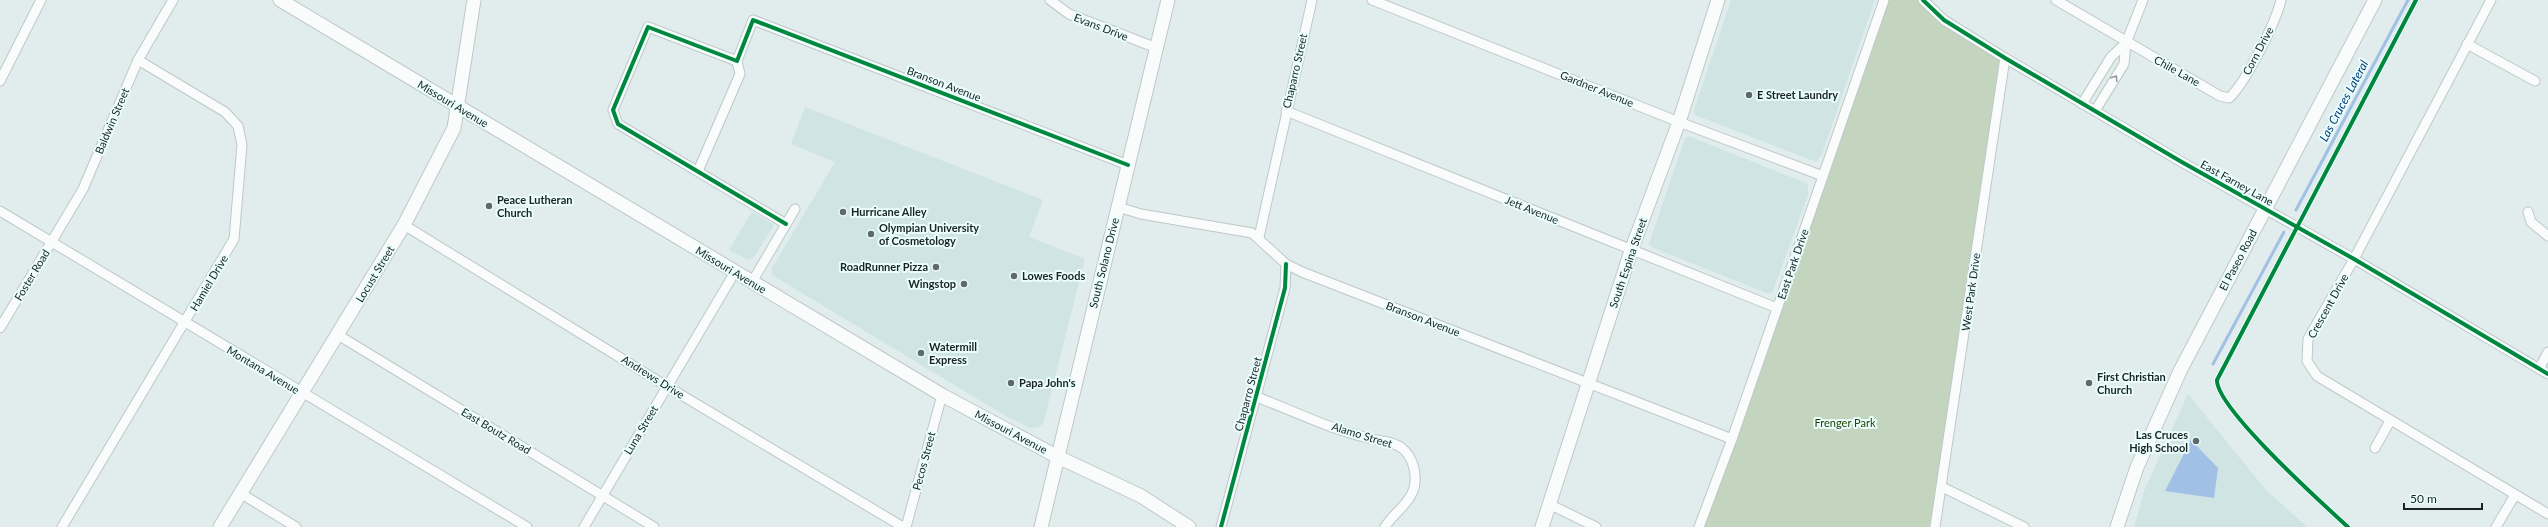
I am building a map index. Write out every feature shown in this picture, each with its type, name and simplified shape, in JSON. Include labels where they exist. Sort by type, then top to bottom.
[{"type":"street","points":[[0,81],[41,0]]},
{"type":"street","name":"Baldwin Street","points":[[51,242],[87,180],[138,60],[173,0]]},
{"type":"street","name":"Missouri Avenue","points":[[280,0],[942,395],[1056,456],[1141,496],[1189,527]]},
{"type":"street","name":"Locust Street","points":[[220,527],[404,225],[454,128],[459,107],[459,87],[474,0]]},
{"type":"street","name":"Evans Drive","points":[[1050,0],[1069,14],[1154,47]]},
{"type":"street","name":"South Solano Drive","points":[[1041,527],[1056,456],[1128,165],[1154,47],[1168,0]]},
{"type":"street","name":"Chaparro Street","points":[[1258,237],[1312,0]]},
{"type":"street","name":"Gardner Avenue","points":[[1372,0],[1679,122],[1823,176]]},
{"type":"street","name":"South Espina Street","points":[[1542,527],[1588,382],[1632,251],[1679,122],[1718,0]]},
{"type":"street","name":"East Park Drive","points":[[1699,527],[1778,308],[1884,0]]},
{"type":"street","name":"East Farney Lane","points":[[1923,0],[1944,20],[2005,58],[2265,210],[2354,259],[2548,374]]},
{"type":"street","name":"Chile Lane","points":[[2056,0],[2126,43],[2220,96],[2229,98]]},
{"type":"street","points":[[2095,111],[2124,64],[2126,43],[2143,0]]},
{"type":"street","name":"Corn Drive","points":[[2229,98],[2238,88],[2271,28],[2281,0]]},
{"type":"street","name":"El Paseo Road","points":[[2117,527],[2137,467],[2156,420],[2375,0]]},
{"type":"street","name":"Crescent Drive","points":[[2491,0],[2354,259],[2308,339],[2307,361],[2318,376],[2390,421],[2548,514]]},
{"type":"street","name":"Branson Avenue","points":[[737,61],[753,20],[1128,165]]},
{"type":"street","points":[[698,171],[740,74],[737,61],[648,27],[613,110],[618,124],[786,224]]},
{"type":"street","points":[[2082,104],[2111,57],[2126,43]]},
{"type":"street","points":[[2467,44],[2535,80]]},
{"type":"street","name":"West Park Drive","points":[[1935,527],[2005,58]]},
{"type":"street","name":"Hamiel Drive","points":[[62,527],[234,239],[241,138],[238,126],[225,112],[138,60]]},
{"type":"street","name":"Jett Avenue","points":[[1286,111],[1632,251],[1778,308]]},
{"type":"street","name":"Branson Avenue","points":[[1118,207],[1141,214],[1243,230],[1258,237],[1286,264],[1732,439]]},
{"type":"street","points":[[752,282],[795,209]]},
{"type":"street","name":"Montana Avenue","points":[[0,211],[301,393],[527,527]]},
{"type":"street","points":[[2528,212],[2531,222],[2548,236]]},
{"type":"street","name":"Andrews Drive","points":[[404,225],[668,386],[905,527]]},
{"type":"street","name":"Foster Road","points":[[0,328],[51,242]]},
{"type":"street","name":"Chaparro Street","points":[[1221,527],[1285,288],[1286,264]]},
{"type":"street","name":"Luna Street","points":[[584,527],[601,495],[668,386],[735,272]]},
{"type":"street","name":"East Boutz Road","points":[[338,335],[654,527]]},
{"type":"street","points":[[2540,369],[2548,352]]},
{"type":"street","name":"Pecos Street","points":[[905,527],[942,395]]},
{"type":"street","name":"Alamo Street","points":[[1257,397],[1358,436],[1394,444],[1403,449],[1413,465],[1415,483],[1413,492],[1385,527]]},
{"type":"street","points":[[2375,448],[2390,421]]},
{"type":"street","points":[[1942,487],[2024,527]]},
{"type":"street","points":[[240,493],[296,527]]},
{"type":"street","points":[[2496,527],[2515,495]]},
{"type":"street","points":[[1549,504],[1596,527]]},
{"type":"shaded area","points":[[1731,0],[1875,0],[1822,154],[1816,162],[1695,115],[1694,110]]},
{"type":"shaded area","points":[[805,107],[1043,200],[1029,237],[1085,259],[1043,424],[1038,427],[1030,428],[1006,416],[772,275],[772,268],[835,162],[791,144]]},
{"type":"shaded area","points":[[1688,136],[1808,184],[1808,195],[1772,293],[1767,293],[1653,248],[1649,244],[1685,138]]},
{"type":"shaded area","points":[[752,212],[774,225],[755,256],[748,260],[729,250]]},
{"type":"shaded area","name":"Las Cruces High School","points":[[2188,394],[2265,489],[2307,527],[2134,527],[2144,491]]},
{"type":"green space","name":"Frenger Park","points":[[1884,0],[1923,0],[2005,58],[1934,527],[1699,527]]},
{"type":"water","points":[[2191,440],[2218,468],[2214,498],[2165,491]]},
{"type":"waterway","name":"Las Cruces Lateral","points":[[2296,210],[2408,0]]},
{"type":"waterway","name":"Las Cruces Lateral","points":[[2213,364],[2284,232]]},
{"type":"cycle path","points":[[1923,0],[1944,20],[2005,58],[2180,161],[2354,259],[2548,374]]},
{"type":"cycle path","points":[[2348,527],[2295,478],[2251,433],[2221,393],[2217,380],[2416,0]]},
{"type":"cycle path","points":[[786,224],[618,124],[613,110],[648,27],[737,61],[753,20],[1128,165]]},
{"type":"cycle path","points":[[1221,527],[1285,288],[1286,264]]},
{"type":"place","name":"E Street Laundry","points":[[1749,95]]},
{"type":"place","name":"Peace Lutheran Church","points":[[489,206]]},
{"type":"place","name":"Hurricane Alley","points":[[843,212]]},
{"type":"place","name":"Olympian University of Cosmetology","points":[[871,234]]},
{"type":"place","name":"RoadRunner Pizza","points":[[936,267]]},
{"type":"place","name":"Lowes Foods","points":[[1014,276]]},
{"type":"place","name":"Wingstop","points":[[964,284]]},
{"type":"place","name":"Watermill Express","points":[[921,353]]},
{"type":"place","name":"Papa John's","points":[[1011,383]]},
{"type":"place","name":"First Christian Church","points":[[2089,383]]},
{"type":"place","name":"Las Cruces High School","points":[[2196,441]]}]
